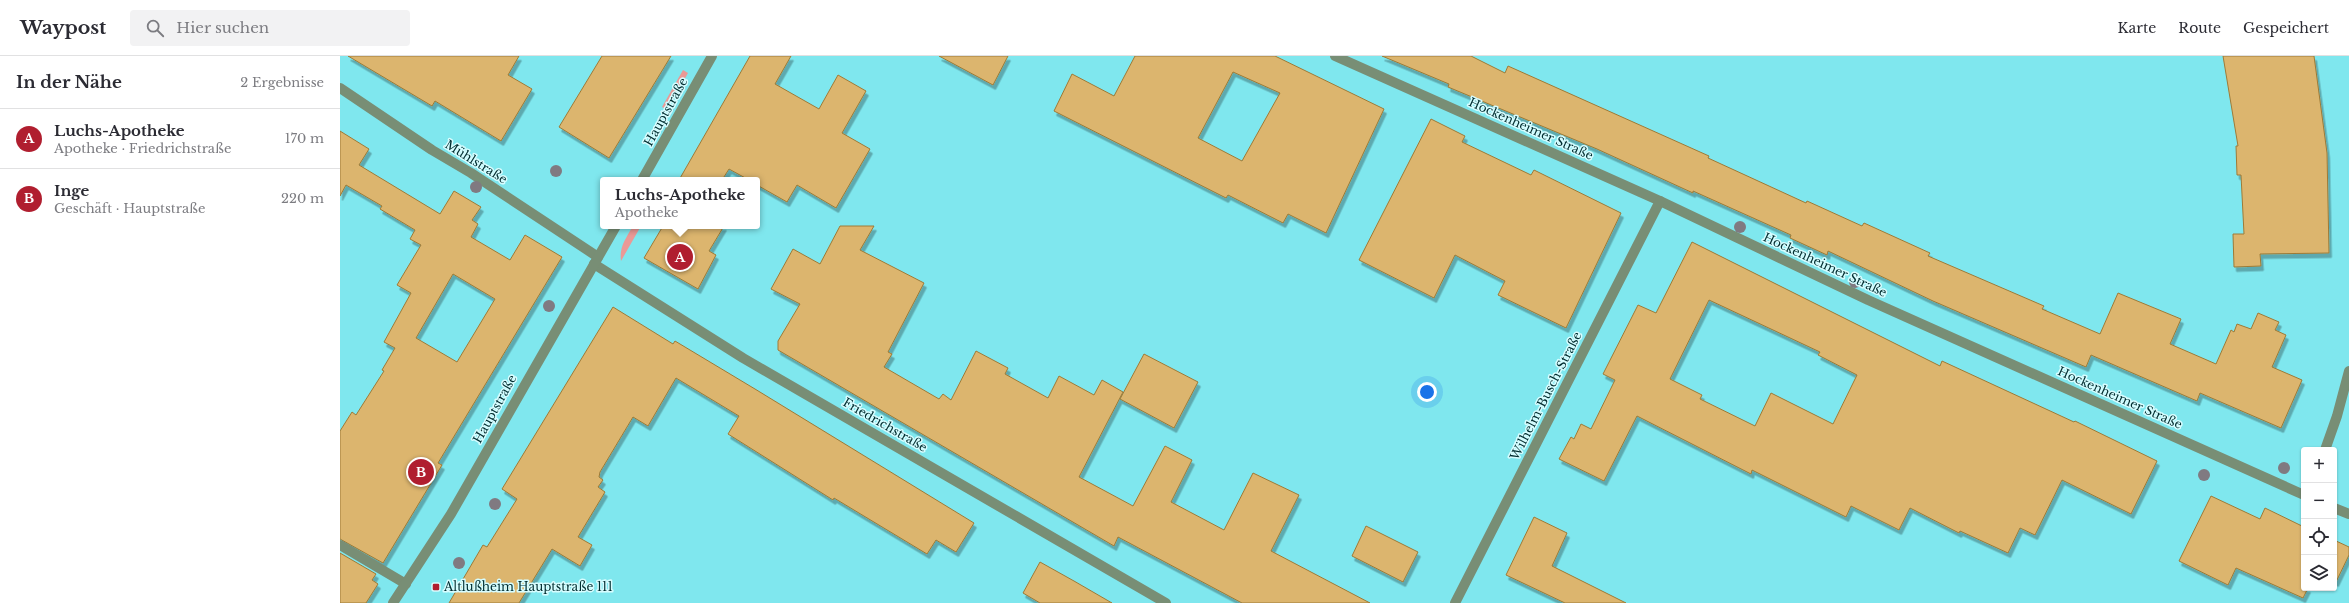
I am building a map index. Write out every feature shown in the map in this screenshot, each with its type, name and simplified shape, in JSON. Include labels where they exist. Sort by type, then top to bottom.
[{"type":"street","name":"Hauptstraße","points":[[644,177],[712,56]]},
{"type":"street","name":"Hockenheimer Straße","points":[[1336,56],[1660,200],[1868,300],[2301,494]]},
{"type":"street","name":"Mühlstraße","points":[[340,88],[596,261]]},
{"type":"street","name":"Wilhelm-Busch-Straße","points":[[1454,603],[1660,200]]},
{"type":"street","name":"Hauptstraße","points":[[394,603],[454,507],[614,229]]},
{"type":"street","name":"Friedrichstraße","points":[[596,261],[743,358],[1166,603]]},
{"type":"street","points":[[2325,447],[2337,416],[2349,371]]},
{"type":"street","points":[[2337,509],[2349,514]]},
{"type":"street","points":[[340,545],[406,584]]},
{"type":"shaded area","points":[[683,70],[688,73],[667,110],[662,107]]},
{"type":"shaded area","points":[[631,229],[639,229],[621,261],[621,251]]},
{"type":"building","points":[[348,56],[519,56],[508,75],[532,89],[501,141],[435,101],[432,106]]},
{"type":"building","points":[[602,56],[671,56],[609,158],[559,127]]},
{"type":"building","points":[[750,56],[791,56],[775,84],[819,109],[838,75],[866,91],[842,133],[870,149],[836,208],[797,185],[787,202],[760,187],[760,177],[744,177],[729,169],[724,177],[681,177]]},
{"type":"building","points":[[939,56],[1008,56],[993,85]]},
{"type":"building","points":[[1135,56],[1275,56],[1384,109],[1326,233],[1288,214],[1283,223],[1228,195],[1226,198],[1054,111],[1072,74],[1114,96]],"holes":[[[1233,72],[1280,93],[1242,161],[1198,138]]]},
{"type":"building","points":[[1382,56],[1471,56],[1505,73],[1508,66],[1709,156],[1708,158],[1806,203],[1807,201],[1862,226],[1864,223],[1930,253],[1928,256],[2044,306],[2042,309],[2100,334],[2118,293],[2181,319],[2170,344],[2216,364],[2231,330],[2234,332],[2237,324],[2251,329],[2258,313],[2279,322],[2275,330],[2286,335],[2272,367],[2302,380],[2281,428],[2200,393],[2197,401],[2091,355],[2086,367],[1933,301],[1828,251],[1827,255],[1790,238],[1791,235],[1693,191],[1693,193],[1597,149],[1448,87],[1449,84]]},
{"type":"building","points":[[2223,56],[2314,56],[2327,153],[2329,253],[2260,254],[2261,266],[2234,267],[2233,234],[2244,234],[2241,175],[2237,175],[2236,146],[2238,146]]},
{"type":"building","points":[[1431,119],[1465,136],[1462,142],[1531,175],[1534,170],[1621,213],[1566,328],[1498,295],[1505,281],[1455,255],[1434,298],[1359,260]]},
{"type":"building","points":[[340,131],[369,149],[359,165],[440,214],[454,191],[481,207],[472,220],[478,224],[471,237],[510,260],[525,235],[562,257],[438,463],[442,465],[383,563],[340,539],[340,431],[352,412],[356,415],[384,371],[382,370],[395,348],[384,342],[411,293],[397,285],[421,245],[410,239],[415,230],[380,209],[382,206],[346,185],[340,196]],"holes":[[[453,274],[495,299],[457,362],[416,338]]]},
{"type":"building","points":[[840,226],[874,226],[860,250],[924,283],[888,352],[892,354],[884,367],[939,399],[943,394],[951,400],[976,351],[1008,368],[1005,374],[1048,398],[1059,376],[1094,395],[1102,380],[1123,392],[1079,477],[1133,506],[1165,446],[1192,460],[1171,502],[1224,530],[1253,473],[1299,495],[1271,551],[1370,603],[1242,603],[1118,537],[1114,546],[778,350],[778,341],[800,304],[771,289],[793,249],[820,264]]},
{"type":"building","points":[[661,229],[722,229],[709,251],[716,255],[698,289],[644,258]]},
{"type":"building","points":[[1692,242],[1940,366],[1942,361],[2074,422],[2075,421],[2157,461],[2131,514],[2062,480],[2035,535],[2020,528],[2008,553],[1960,531],[1959,533],[1910,508],[1899,530],[1851,506],[1846,517],[1752,470],[1751,474],[1637,416],[1604,481],[1559,459],[1571,437],[1574,439],[1581,424],[1591,429],[1615,380],[1603,374],[1638,305],[1656,313]],"holes":[[[1709,300],[1820,352],[1818,355],[1857,375],[1833,424],[1771,393],[1755,426],[1700,399],[1702,395],[1670,379]]]},
{"type":"building","points":[[613,307],[673,344],[675,341],[974,523],[956,552],[936,540],[927,554],[834,498],[833,500],[728,434],[739,416],[676,378],[648,426],[633,417],[600,472],[599,477],[603,480],[598,487],[605,492],[578,537],[592,545],[580,566],[552,549],[519,603],[449,603],[483,545],[487,547],[517,499],[502,489]]},
{"type":"building","points":[[1144,354],[1198,382],[1174,428],[1120,399]]},
{"type":"building","points":[[2211,496],[2260,519],[2265,508],[2301,526],[2301,591],[2306,591],[2303,598],[2236,568],[2228,585],[2179,561]]},
{"type":"building","points":[[1534,517],[1567,533],[1552,566],[1626,603],[1565,603],[1506,575]]},
{"type":"building","points":[[1366,526],[1418,552],[1403,582],[1352,556]]},
{"type":"building","points":[[2337,541],[2349,547],[2349,555],[2337,580]]},
{"type":"building","points":[[340,553],[376,574],[372,580],[378,584],[366,603],[340,603]]},
{"type":"building","points":[[1040,562],[1112,603],[1040,603],[1023,593]]},
{"type":"place","name":"Luchs-Apotheke","points":[[680,257]]},
{"type":"place","name":"Inge","points":[[421,472]]},
{"type":"place","name":"Altlußheim Hauptstraße 111","points":[[436,587]]}]
